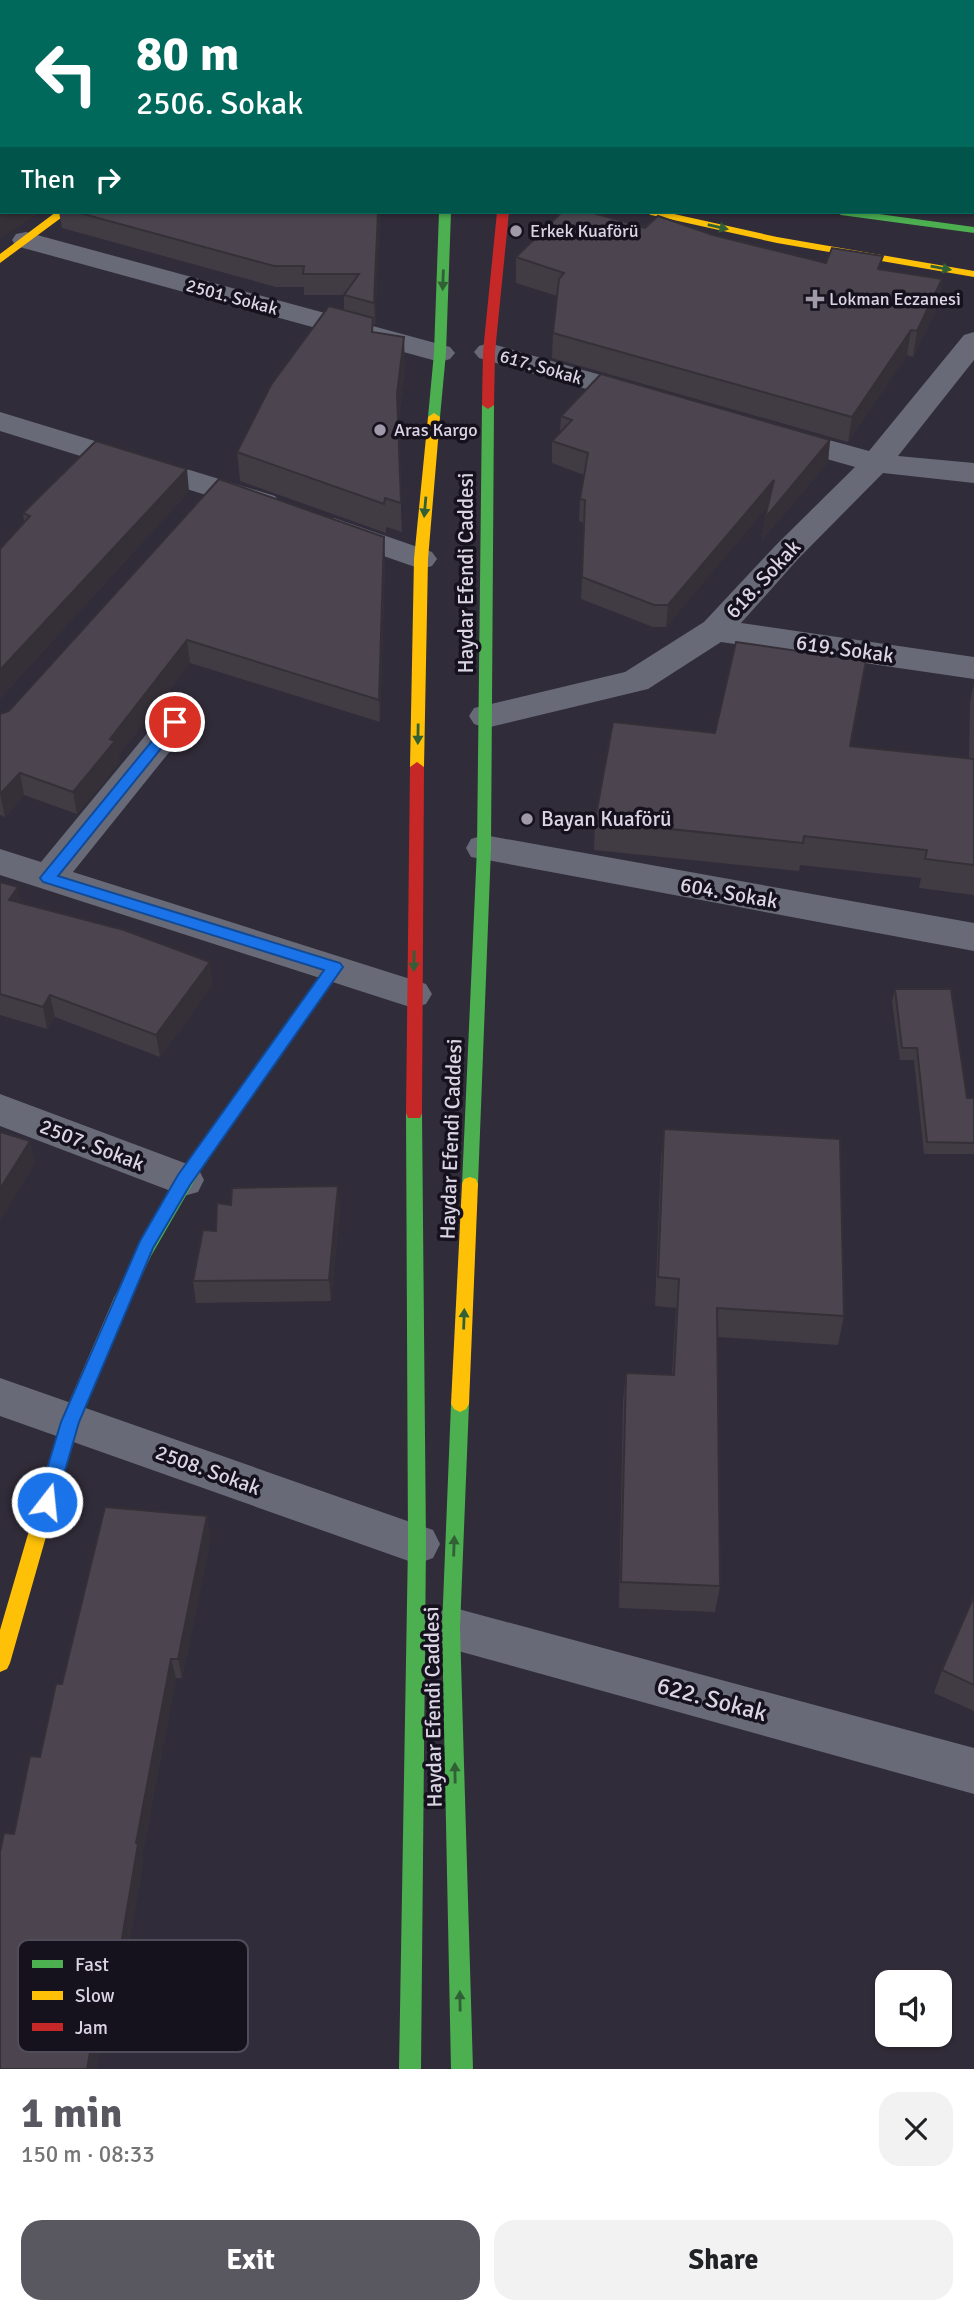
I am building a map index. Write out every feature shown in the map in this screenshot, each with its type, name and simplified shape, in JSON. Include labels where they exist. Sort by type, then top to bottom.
[{"type":"main road","points":[[0,260],[59,214]]},
{"type":"main road","name":"Haydar Efendi Caddesi","points":[[410,2069],[417,1544],[413,994],[421,559],[440,353],[445,214]]},
{"type":"main road","name":"Haydar Efendi Caddesi","points":[[462,2069],[451,1628],[484,848],[488,352],[503,214]]},
{"type":"main road","points":[[660,214],[777,240],[974,274]]},
{"type":"main road","points":[[856,214],[974,230]]},
{"type":"main road","points":[[777,240],[788,221]]},
{"type":"main road","points":[[0,1662],[70,1422],[146,1246],[184,1180],[335,967]]},
{"type":"street","name":"2501. Sokak","points":[[26,240],[440,353]]},
{"type":"street","name":"618. Sokak","points":[[486,716],[636,681],[716,630],[787,552],[876,463],[974,341]]},
{"type":"street","name":"617. Sokak","points":[[488,352],[676,405]]},
{"type":"street","points":[[0,421],[206,496],[299,516],[421,559]]},
{"type":"street","points":[[756,428],[876,463],[974,473]]},
{"type":"street","name":"619. Sokak","points":[[716,630],[974,668]]},
{"type":"street","points":[[48,878],[175,722]]},
{"type":"street","name":"604. Sokak","points":[[484,848],[974,937]]},
{"type":"street","points":[[0,862],[413,994]]},
{"type":"street","name":"2507. Sokak","points":[[0,1110],[184,1180]]},
{"type":"street","name":"2508. Sokak","points":[[0,1396],[417,1544]]},
{"type":"street","name":"622. Sokak","points":[[451,1628],[974,1770]]},
{"type":"building","points":[[83,214],[378,214],[374,303],[344,295],[359,274],[303,274],[304,266],[274,266]]},
{"type":"building","points":[[560,214],[597,214],[645,228],[658,216],[713,235],[826,263],[832,248],[883,256],[878,269],[942,279],[917,331],[911,330],[852,417],[553,333],[559,279],[564,273],[516,257]]},
{"type":"building","points":[[329,306],[373,318],[372,332],[404,337],[397,394],[401,503],[385,498],[384,504],[237,452],[271,385]]},
{"type":"building","points":[[601,374],[830,440],[765,518],[774,480],[668,605],[654,605],[582,577],[585,500],[580,499],[588,453],[552,441],[572,420],[561,416]]},
{"type":"building","points":[[96,441],[187,469],[0,670],[0,549],[30,516],[23,513]]},
{"type":"building","points":[[219,479],[384,537],[379,700],[187,640],[110,739],[115,741],[73,792],[20,773],[0,794],[0,714],[9,711]]},
{"type":"building","points":[[736,642],[866,661],[850,746],[974,759],[974,865],[925,859],[927,850],[804,836],[803,843],[595,821],[613,722],[715,733]]},
{"type":"building","points":[[0,882],[18,887],[9,900],[124,930],[210,962],[156,1035],[50,995],[43,1007],[0,994]]},
{"type":"building","points":[[895,989],[951,989],[967,1098],[974,1098],[974,1143],[927,1142],[917,1048],[902,1048]]},
{"type":"building","points":[[664,1129],[840,1139],[844,1316],[717,1308],[720,1586],[621,1582],[626,1373],[674,1375],[679,1279],[658,1277]]},
{"type":"building","points":[[0,1132],[30,1141],[0,1189]]},
{"type":"building","points":[[338,1186],[329,1280],[193,1281],[203,1230],[216,1231],[217,1203],[231,1205],[232,1188]]},
{"type":"building","points":[[105,1507],[207,1516],[178,1659],[171,1659],[136,1843],[138,1844],[122,1940],[18,1940],[18,2052],[90,2052],[87,2069],[0,2069],[0,1852],[4,1833],[14,1834],[30,1756],[40,1757],[56,1684],[62,1684]]},
{"type":"building","points":[[974,1596],[974,1685],[942,1670]]},
{"type":"traffic: fast","points":[[434,417],[440,353],[445,214]]},
{"type":"traffic: fast","points":[[856,214],[974,230]]},
{"type":"traffic: fast","points":[[470,1184],[484,848],[488,405]]},
{"type":"traffic: fast","points":[[123,1298],[144,1253],[193,1168],[335,967]]},
{"type":"traffic: fast","points":[[410,2069],[417,1544],[414,1113]]},
{"type":"traffic: fast","points":[[460,1404],[451,1628],[462,2069]]},
{"type":"traffic: slow","points":[[0,260],[60,214]]},
{"type":"traffic: slow","points":[[660,214],[777,240],[974,274]]},
{"type":"traffic: slow","points":[[417,767],[421,559],[434,417]]},
{"type":"traffic: slow","points":[[460,1404],[470,1184]]},
{"type":"traffic: slow","points":[[0,1663],[70,1421],[123,1298]]},
{"type":"traffic: jam","points":[[488,405],[489,352],[503,214]]},
{"type":"traffic: jam","points":[[414,1113],[417,767]]},
{"type":"place","name":"Erkek Kuaförü","points":[[516,231]]},
{"type":"place","name":"Lokman Eczanesi","points":[[815,299]]},
{"type":"place","name":"Aras Kargo","points":[[380,430]]},
{"type":"place","name":"Bayan Kuaförü","points":[[527,819]]},
{"type":"route","points":[[47,1502],[70,1422],[146,1246],[184,1180],[335,967],[48,878],[175,722]]}]
